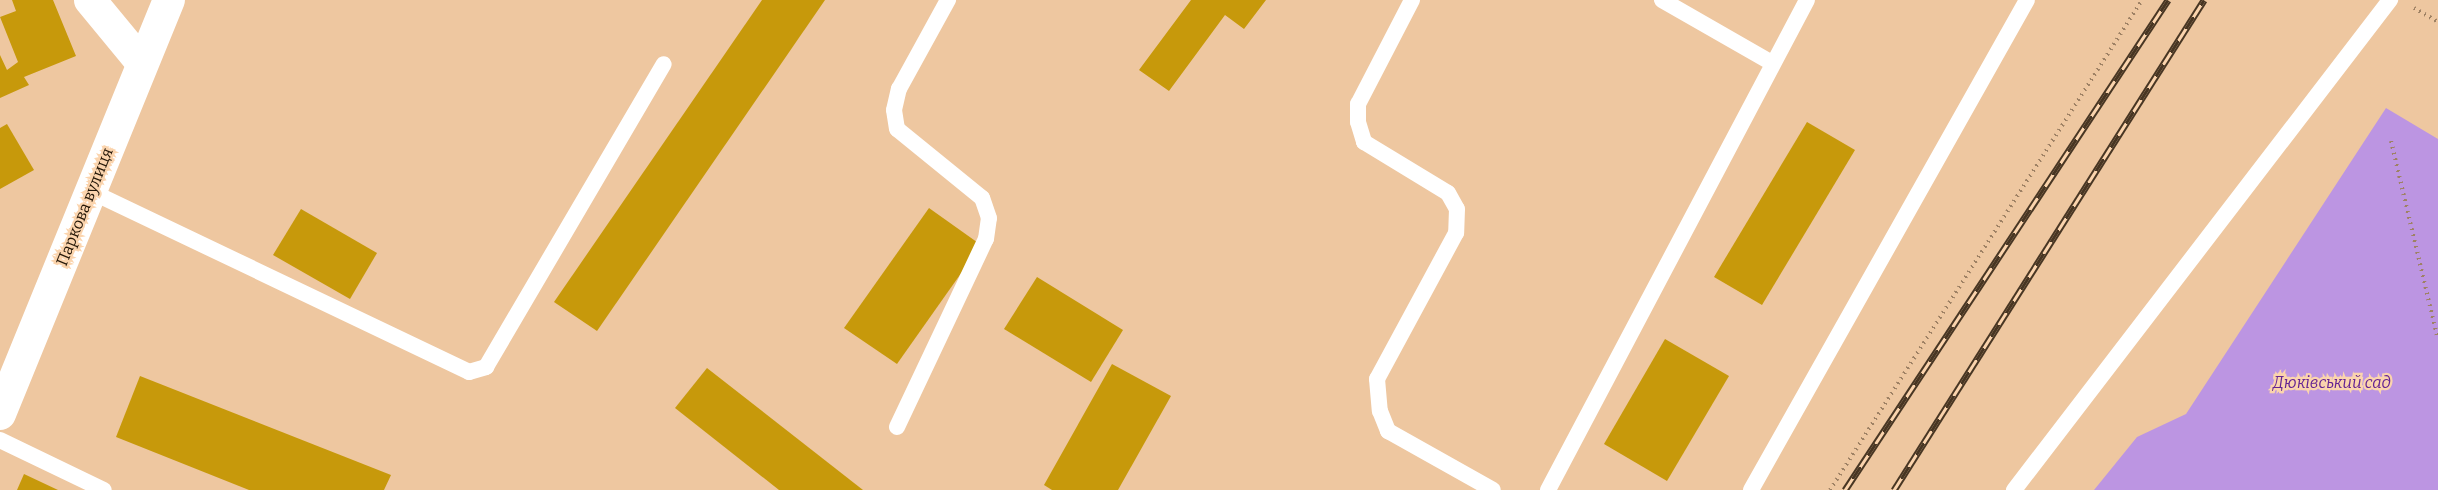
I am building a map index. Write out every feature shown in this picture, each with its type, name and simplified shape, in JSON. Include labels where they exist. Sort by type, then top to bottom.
[{"type":"street","points":[[90,0],[142,63]]},
{"type":"street","name":"Паркова вулиця","points":[[0,414],[169,0]]},
{"type":"lane","points":[[897,427],[986,239],[989,218],[982,198],[897,129],[894,110],[899,89],[948,0]]},
{"type":"lane","points":[[1412,0],[1359,104],[1359,122],[1364,142],[1449,193],[1457,209],[1456,233],[1377,379],[1380,411],[1388,431],[1493,490]]},
{"type":"lane","points":[[1662,0],[1772,63]]},
{"type":"lane","points":[[1548,490],[1807,0]]},
{"type":"lane","points":[[1751,490],[2027,0]]},
{"type":"lane","points":[[2014,490],[2390,0]]},
{"type":"lane","points":[[92,192],[469,372],[486,367],[664,64]]},
{"type":"lane","points":[[0,440],[102,490]]},
{"type":"path","points":[[1830,490],[2142,0]]},
{"type":"path","points":[[2410,5],[2438,21]]},
{"type":"path","points":[[2391,141],[2438,340]]},
{"type":"green space","name":"Дюківський сад","points":[[2386,108],[2438,139],[2438,490],[2094,490],[2137,437],[2186,414]]},
{"type":"building","points":[[12,0],[53,0],[76,56],[24,77],[29,85],[0,98],[0,55],[7,70],[18,62],[0,17],[16,11]]},
{"type":"building","points":[[762,0],[825,0],[597,331],[554,302]]},
{"type":"building","points":[[1191,0],[1266,0],[1244,29],[1225,15],[1169,91],[1139,70]]},
{"type":"building","points":[[1807,122],[1855,150],[1762,305],[1714,277]]},
{"type":"building","points":[[7,124],[34,170],[0,189],[0,128]]},
{"type":"building","points":[[929,208],[981,245],[897,364],[844,328]]},
{"type":"building","points":[[301,209],[377,253],[350,299],[273,255]]},
{"type":"building","points":[[1037,277],[1123,330],[1091,382],[1004,329]]},
{"type":"building","points":[[1665,339],[1729,376],[1667,481],[1604,444]]},
{"type":"building","points":[[1112,364],[1171,396],[1118,490],[1052,490],[1044,485]]},
{"type":"building","points":[[707,368],[863,490],[779,490],[675,408]]},
{"type":"building","points":[[140,376],[391,475],[384,490],[249,490],[116,437]]},
{"type":"building","points":[[24,474],[58,490],[17,490]]},
{"type":"railway","points":[[1845,490],[2168,0]]},
{"type":"railway","points":[[1894,490],[2204,0]]}]
